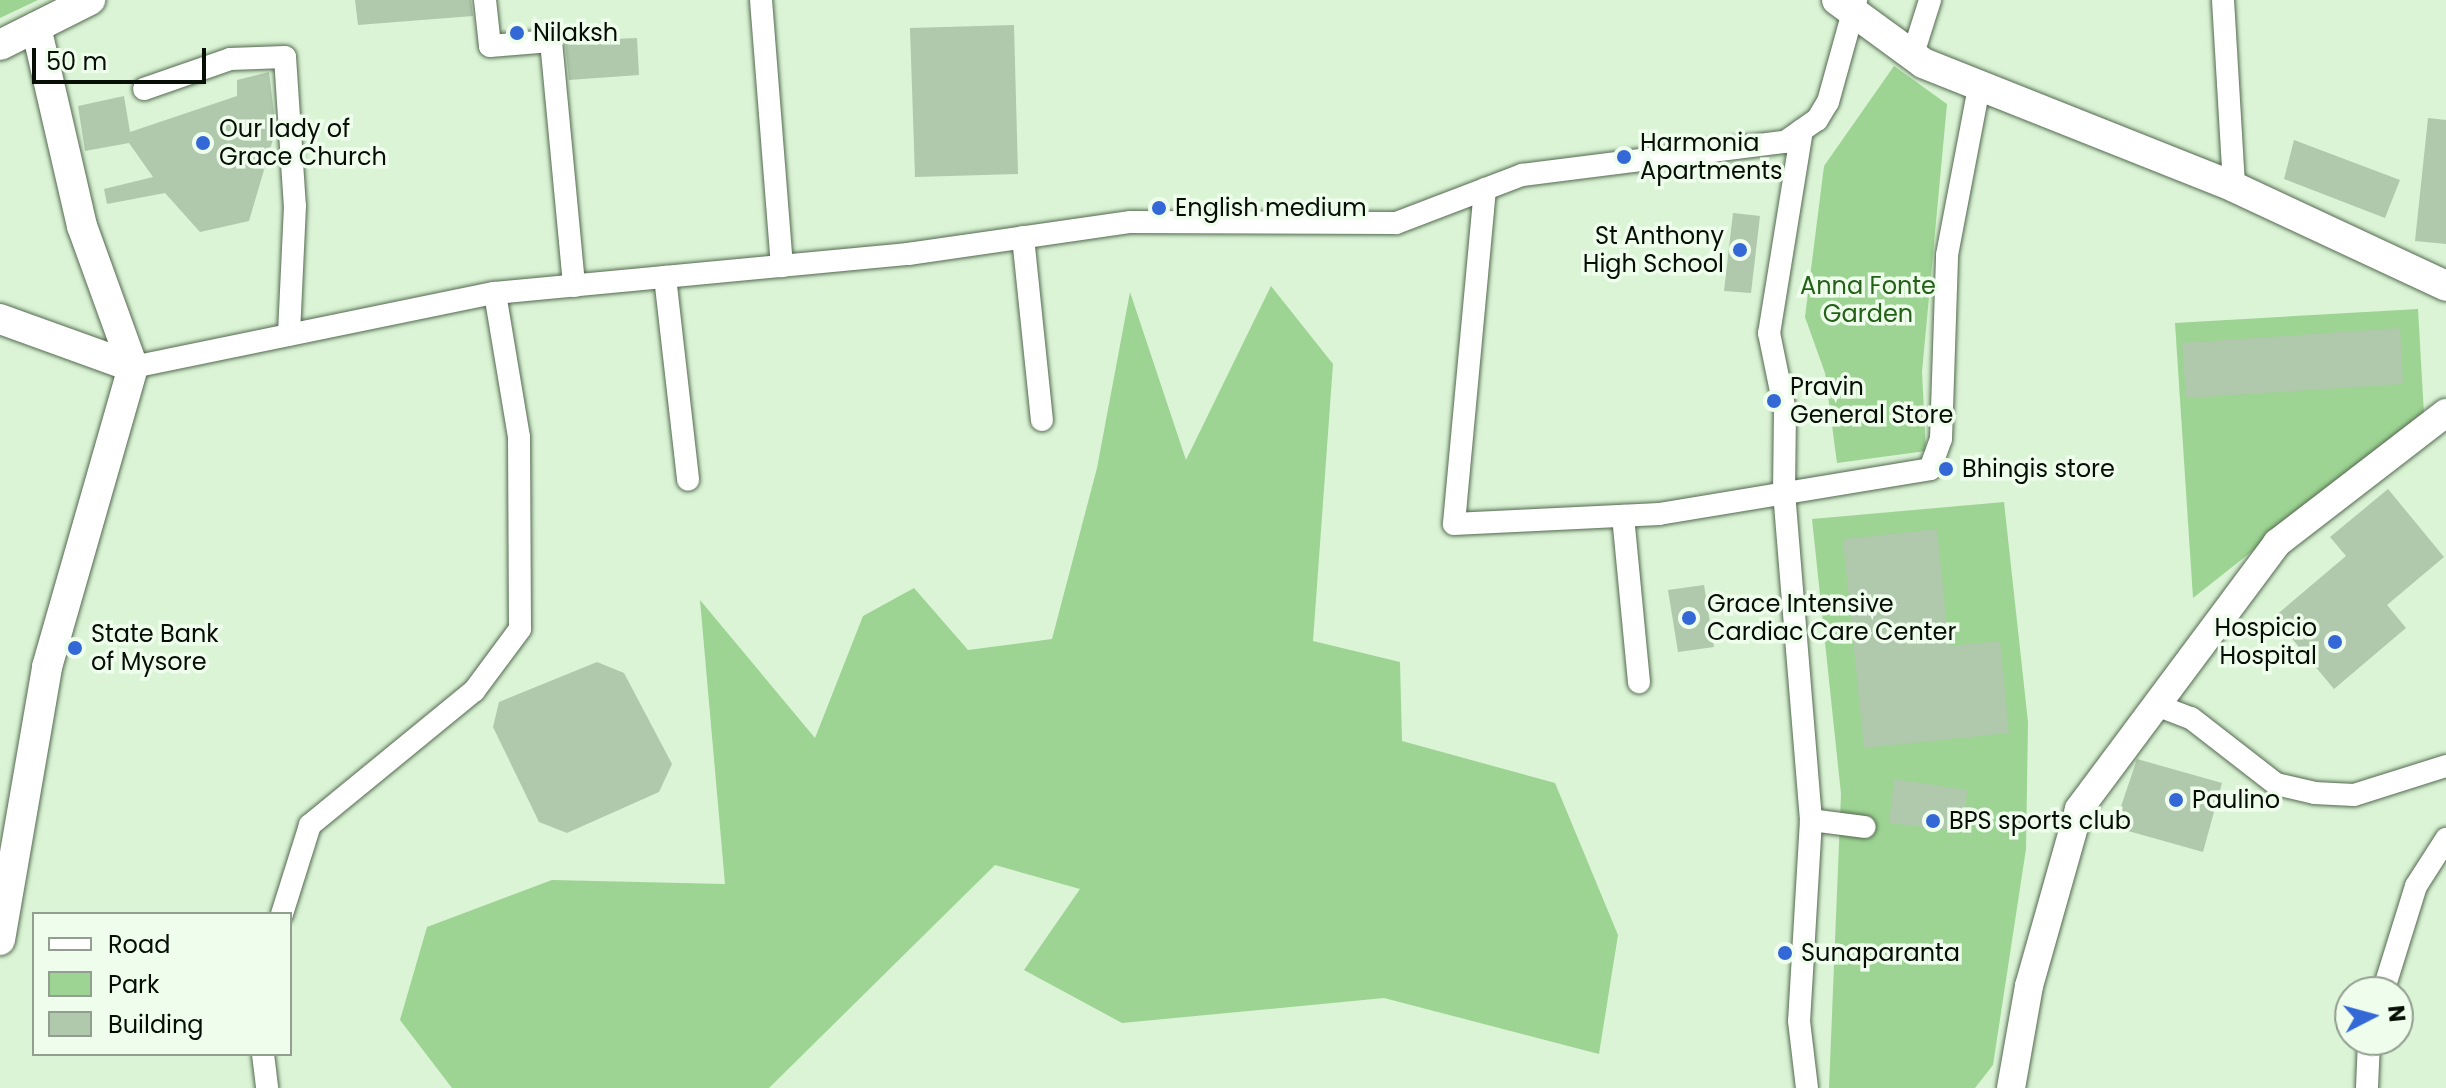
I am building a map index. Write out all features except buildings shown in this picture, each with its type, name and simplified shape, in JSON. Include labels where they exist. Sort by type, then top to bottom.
[{"type":"main road","points":[[0,45],[90,0]]},
{"type":"main road","points":[[1850,3],[1913,54],[1979,88],[2234,187],[2446,286]]},
{"type":"main road","points":[[0,940],[47,667],[133,367],[82,226],[36,27]]},
{"type":"main road","points":[[0,319],[133,367]]},
{"type":"street","points":[[485,0],[490,46],[551,41],[574,286]]},
{"type":"street","points":[[761,0],[782,266]]},
{"type":"street","points":[[1913,54],[1930,0]]},
{"type":"street","points":[[2223,0],[2234,187]]},
{"type":"street","points":[[133,367],[495,293],[782,266],[1131,222],[1396,223],[1485,189],[1605,160],[1785,142],[1802,130],[1828,102],[1850,3]]},
{"type":"street","points":[[144,89],[230,59],[285,57],[295,206],[289,335]]},
{"type":"street","points":[[1485,189],[1454,524],[1623,516],[1930,469],[1941,439],[1947,255],[1979,88]]},
{"type":"street","points":[[1802,130],[1769,333],[1785,411],[1784,492],[1811,820],[1799,1021],[1807,1088]]},
{"type":"street","points":[[1023,237],[1042,420]]},
{"type":"street","points":[[665,277],[688,480]]},
{"type":"street","points":[[283,912],[310,825],[474,691],[520,629],[519,437],[495,293]]},
{"type":"street","points":[[2011,1088],[2029,986],[2079,809],[2159,706],[2277,543],[2446,413]]},
{"type":"street","points":[[1623,516],[1639,682]]},
{"type":"street","points":[[2159,706],[2191,718],[2276,784],[2314,793],[2354,795],[2446,766]]},
{"type":"street","points":[[1811,820],[1865,827]]},
{"type":"street","points":[[2388,976],[2416,886],[2446,839]]},
{"type":"street","points":[[263,1056],[267,1088]]},
{"type":"street","points":[[2367,1088],[2368,1056]]},
{"type":"green space","points":[[0,0],[38,0],[0,18]]},
{"type":"green space","name":"Anna Fonte Garden","points":[[1894,66],[1947,104],[1922,372],[1926,451],[1837,463],[1825,373],[1805,317],[1824,166]]},
{"type":"green space","points":[[1271,286],[1333,364],[1313,641],[1400,662],[1402,741],[1555,783],[1618,935],[1599,1054],[1384,998],[1122,1023],[1024,970],[1080,889],[995,865],[769,1088],[452,1088],[400,1020],[427,927],[552,880],[725,884],[700,600],[815,738],[863,616],[914,588],[968,650],[1052,639],[1097,468],[1130,292],[1186,460]]},
{"type":"green space","points":[[2418,309],[2424,415],[2193,598],[2175,323]]},
{"type":"green space","name":"BPS sports club","points":[[2004,502],[2028,722],[2026,849],[1993,1065],[1975,1088],[1829,1088],[1841,794],[1812,519]]},
{"type":"place","name":"Nilaksh","points":[[517,33]]},
{"type":"place","name":"Our lady of Grace Church","points":[[203,143]]},
{"type":"place","name":"Harmonia Apartments","points":[[1624,157]]},
{"type":"place","name":"English medium","points":[[1159,208]]},
{"type":"place","name":"St Anthony High School","points":[[1740,250]]},
{"type":"place","name":"Pravin General Store","points":[[1774,401]]},
{"type":"place","name":"Bhingis store","points":[[1946,469]]},
{"type":"place","name":"Grace Intensive Cardiac Care Center","points":[[1689,618]]},
{"type":"place","name":"Hospicio Hospital","points":[[2335,642]]},
{"type":"place","name":"State Bank of Mysore","points":[[75,648]]},
{"type":"place","name":"Paulino","points":[[2176,800]]},
{"type":"place","name":"BPS sports club","points":[[1933,821]]},
{"type":"place","name":"Sunaparanta","points":[[1785,953]]}]
